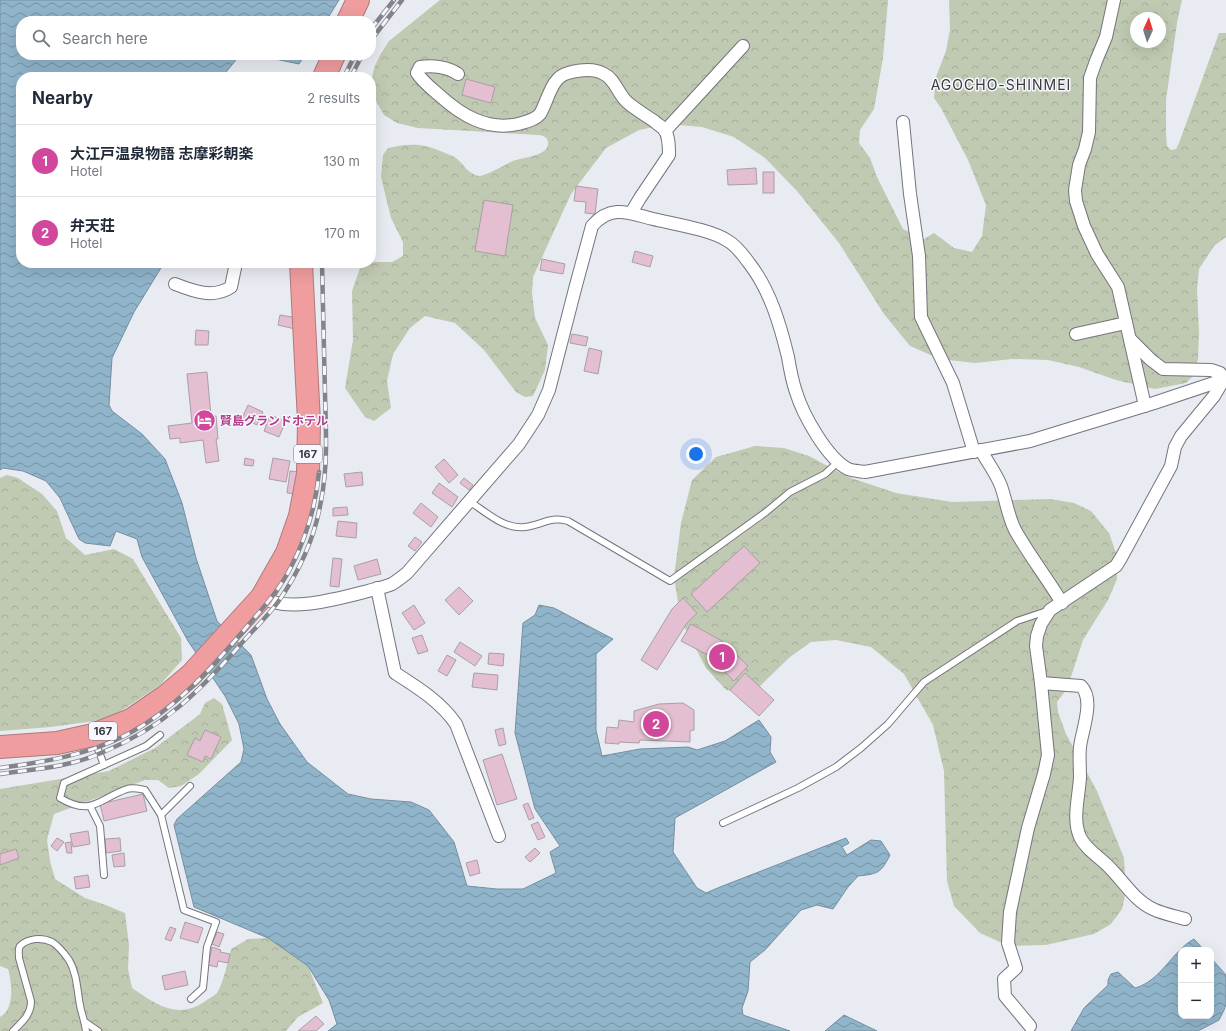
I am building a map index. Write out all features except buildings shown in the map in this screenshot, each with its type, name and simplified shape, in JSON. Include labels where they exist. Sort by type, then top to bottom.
[{"type":"highway","points":[[350,16],[358,0]]},
{"type":"highway","points":[[326,72],[332,60]]},
{"type":"highway","name":"167","points":[[0,747],[58,743],[93,735],[131,720],[166,696],[191,675],[262,597],[287,553],[300,516],[308,474],[309,422],[296,268]]},
{"type":"street","points":[[1114,0],[1106,37],[1090,78],[1089,132],[1079,165],[1075,190],[1076,201],[1084,226],[1097,254],[1118,287],[1145,406]]},
{"type":"street","points":[[665,131],[743,46]]},
{"type":"street","points":[[458,74],[453,70],[445,68],[424,66],[420,68],[417,73],[422,80],[451,106],[460,112],[480,123],[510,126],[532,120],[539,114],[554,85],[561,76],[566,73],[586,70],[603,73],[611,78],[616,88],[626,101],[664,129],[669,147],[669,155],[631,213]]},
{"type":"street","points":[[903,122],[910,194],[919,256],[921,318],[953,383],[978,451],[1001,486],[1007,509],[1015,529],[1028,552],[1062,603]]},
{"type":"street","points":[[262,597],[269,602],[299,604],[326,602],[392,584],[407,573],[519,444],[538,415],[549,390],[592,226],[598,219],[611,212],[631,213],[715,234],[728,240],[738,249],[754,269],[767,290],[779,321],[796,392],[809,422],[838,462],[849,470],[865,472],[1030,441],[1145,406],[1225,379]]},
{"type":"street","points":[[175,284],[206,293],[224,292],[231,287],[235,268]]},
{"type":"street","points":[[1076,334],[1126,323]]},
{"type":"street","points":[[1130,339],[1151,360],[1163,369],[1211,370],[1220,373],[1225,379]]},
{"type":"street","points":[[1030,1026],[1005,996],[1004,979],[1016,968],[1008,943],[1010,912],[1028,828],[1048,755],[1036,646],[1037,636],[1041,624],[1050,610],[1116,566],[1171,466],[1175,447],[1181,436],[1214,396],[1225,379]]},
{"type":"street","points":[[377,588],[395,673],[417,687],[449,714],[456,724],[499,836]]},
{"type":"street","points":[[1041,683],[1082,686],[1087,694],[1088,703],[1080,747],[1080,779],[1076,812],[1077,826],[1084,844],[1110,868],[1142,903],[1154,910],[1185,919]]},
{"type":"lane","points":[[469,501],[508,526],[525,527],[557,518],[568,521],[670,581],[766,512],[790,492],[825,474],[838,462]]},
{"type":"lane","points":[[722,823],[798,788],[836,767],[861,748],[888,724],[924,682],[1017,621],[1050,610]]},
{"type":"lane","points":[[93,735],[104,765]]},
{"type":"lane","points":[[160,735],[146,746],[64,783],[60,798],[72,805],[90,806],[128,788],[145,790],[161,815],[184,910],[216,922],[207,947],[203,988],[191,999]]},
{"type":"lane","points":[[161,815],[190,786]]},
{"type":"lane","points":[[90,806],[100,826],[104,875]]},
{"type":"lane","points":[[13,1031],[29,1015],[31,1008],[31,1001],[18,951],[20,946],[29,941],[40,938],[52,942],[70,961],[78,984],[81,1010],[86,1031]]},
{"type":"lane","points":[[85,1022],[98,1031]]},
{"type":"green space","points":[[440,0],[888,0],[883,58],[874,109],[860,130],[859,143],[870,158],[877,177],[903,229],[924,239],[934,233],[954,248],[972,252],[982,236],[986,205],[968,160],[941,108],[934,98],[936,77],[946,51],[950,29],[949,0],[1182,0],[1177,23],[1166,100],[1167,146],[1171,150],[1176,149],[1179,143],[1219,33],[1226,33],[1226,237],[1214,246],[1199,269],[1197,289],[1199,333],[1198,359],[1194,375],[1186,383],[1155,389],[1116,380],[1079,367],[1048,360],[1012,359],[975,363],[940,359],[910,346],[884,314],[839,243],[797,191],[765,158],[734,137],[702,127],[668,124],[639,130],[606,148],[571,194],[533,277],[532,293],[535,318],[548,345],[545,370],[533,396],[525,397],[516,392],[484,350],[455,323],[425,316],[410,328],[393,354],[387,381],[391,408],[374,421],[365,417],[345,388],[353,340],[352,291],[360,268],[376,268],[376,262],[392,262],[403,256],[403,242],[391,218],[381,177],[383,155],[388,148],[404,145],[430,147],[456,158],[472,174],[480,176],[513,161],[540,153],[545,150],[548,142],[545,137],[539,135],[418,128],[397,123],[384,115],[376,101],[376,72],[373,72],[389,41]]},
{"type":"green space","points":[[755,446],[784,448],[809,456],[848,477],[896,493],[952,502],[1050,499],[1074,503],[1091,511],[1109,533],[1117,556],[1117,579],[1108,600],[1083,640],[1067,689],[1057,702],[1058,712],[1066,734],[1097,791],[1124,858],[1126,891],[1122,909],[1111,924],[1094,934],[1046,945],[1009,946],[980,933],[954,906],[947,881],[944,771],[933,725],[904,674],[871,647],[836,640],[811,642],[790,657],[760,686],[743,693],[726,690],[706,668],[681,621],[674,577],[681,523],[692,480],[716,457]]},
{"type":"green space","points":[[7,475],[18,478],[42,494],[57,511],[66,538],[85,555],[114,549],[133,559],[181,638],[182,660],[160,685],[109,719],[51,727],[0,731],[0,478]]},
{"type":"green space","points":[[214,698],[222,704],[232,740],[199,774],[181,786],[169,788],[158,780],[145,780],[54,814],[47,840],[50,861],[55,879],[85,898],[125,913],[129,945],[128,969],[132,988],[166,1008],[185,1010],[204,1002],[216,994],[221,985],[231,949],[248,939],[268,938],[308,966],[323,1003],[298,1017],[286,1031],[0,1031],[0,1017],[5,1013],[10,1002],[11,981],[8,969],[0,966],[0,789],[109,771],[155,748],[200,714],[205,703]]},
{"type":"water","points":[[0,0],[339,0],[329,16],[16,16],[16,60],[236,60],[226,72],[16,72],[16,268],[161,268],[134,312],[112,358],[109,405],[112,411],[142,434],[165,459],[182,503],[196,558],[217,621],[251,655],[267,699],[280,724],[307,762],[348,794],[371,799],[411,802],[429,810],[454,842],[467,886],[497,889],[523,889],[556,873],[550,852],[560,846],[535,809],[515,733],[523,623],[535,615],[539,605],[554,608],[613,639],[596,654],[596,730],[602,756],[640,749],[688,747],[697,750],[725,741],[759,720],[771,737],[770,752],[776,762],[675,818],[673,852],[697,888],[706,893],[846,838],[849,843],[842,847],[847,855],[871,840],[881,841],[890,855],[884,866],[878,872],[858,876],[848,887],[833,909],[817,905],[801,910],[765,950],[750,962],[748,991],[742,1008],[743,1015],[790,1031],[328,1031],[337,1024],[329,1000],[308,966],[268,938],[194,907],[174,825],[177,819],[241,762],[244,749],[239,724],[225,696],[188,641],[142,557],[137,539],[116,531],[110,546],[85,543],[79,539],[60,498],[46,481],[23,471],[3,468],[0,470]]},
{"type":"water","points":[[280,60],[302,60],[299,64]]},
{"type":"water","points":[[1194,939],[1201,947],[1183,947]]},
{"type":"water","points":[[1178,952],[1178,1019],[1214,1019],[1214,961],[1226,975],[1226,1004],[1219,1020],[1198,1031],[1071,1031],[1084,1008],[1108,985],[1108,980],[1111,974],[1118,972],[1135,988],[1152,979]]},
{"type":"water","points":[[844,1015],[877,1031],[825,1031]]},
{"type":"railway","points":[[376,23],[394,0]]},
{"type":"railway","points":[[376,34],[402,0]]},
{"type":"railway","points":[[346,72],[352,60]]},
{"type":"railway","points":[[354,72],[360,60]]},
{"type":"railway","points":[[0,774],[52,767],[89,758],[123,743],[162,720],[210,678],[269,613],[286,591],[305,554],[315,528],[325,475],[326,434],[322,268]]},
{"type":"railway","points":[[0,768],[66,757],[113,741],[145,724],[191,688],[257,615],[286,576],[301,545],[310,521],[319,472]]},
{"type":"place","name":"賢島グランドホテル","points":[[204,420]]},
{"type":"place","name":"大江戸温泉物語 志摩彩朝楽","points":[[722,657]]},
{"type":"place","name":"弁天荘","points":[[656,724]]},
{"type":"district","name":"AGOCHO-SHINMEI","points":[[1001,84]]}]
